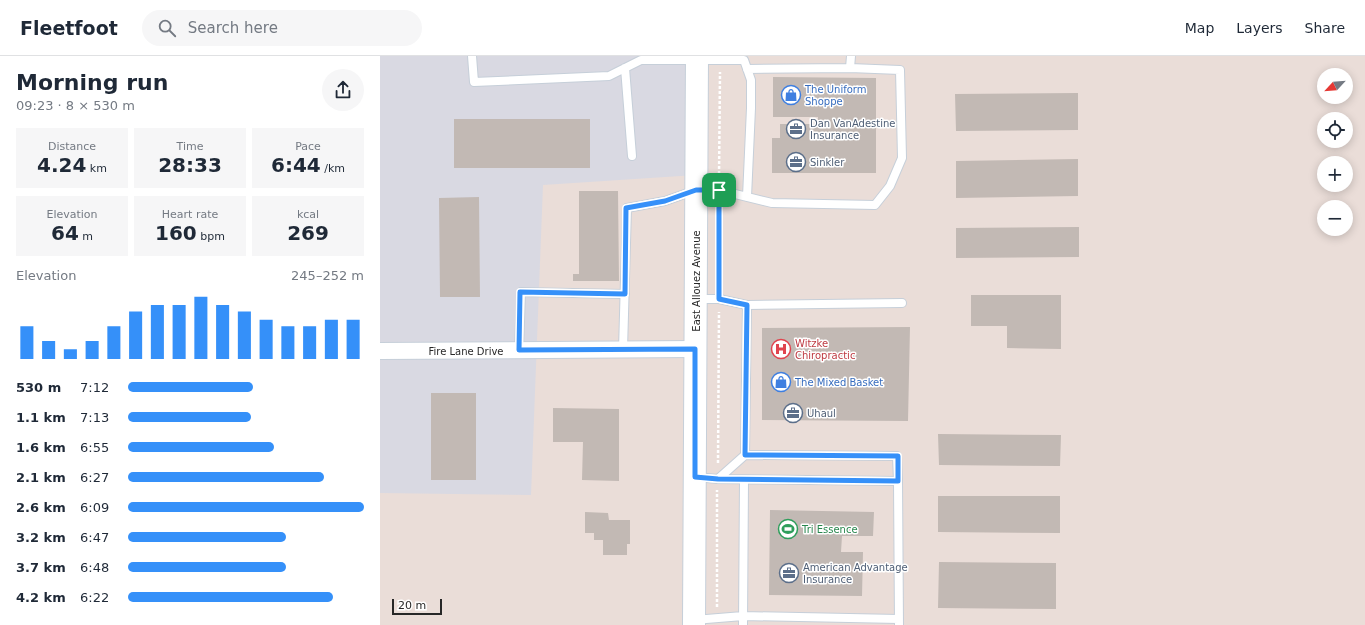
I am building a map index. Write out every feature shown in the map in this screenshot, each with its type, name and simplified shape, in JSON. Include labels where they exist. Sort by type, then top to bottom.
[{"type":"street","name":"East Allouez Avenue","points":[[694,622],[697,58]]},
{"type":"street","name":"Fire Lane Drive","points":[[380,351],[695,349]]},
{"type":"lane","points":[[472,56],[474,82],[609,76],[640,58],[697,58],[720,60],[745,58],[751,80],[747,197]]},
{"type":"lane","points":[[850,68],[851,56]]},
{"type":"lane","points":[[625,68],[632,156]]},
{"type":"lane","points":[[623,350],[626,208],[665,201],[696,190],[719,190],[772,203],[875,205],[890,186],[902,158],[900,70],[850,68],[747,69]]},
{"type":"lane","points":[[519,350],[520,292],[625,294]]},
{"type":"lane","points":[[696,299],[719,299],[747,305],[902,304]]},
{"type":"lane","points":[[745,455],[747,305]]},
{"type":"lane","points":[[694,622],[743,616],[899,622],[898,456],[745,455],[718,479]]},
{"type":"lane","points":[[695,477],[744,480],[898,481]]},
{"type":"lane","points":[[743,625],[744,480]]},
{"type":"path","points":[[717,620],[720,60]]},
{"type":"shaded area","points":[[380,56],[697,56],[696,175],[543,185],[531,495],[380,493]]},
{"type":"building","points":[[773,77],[876,78],[876,173],[772,173],[772,138],[780,138],[780,124],[818,124],[818,117],[773,117]]},
{"type":"building","points":[[1078,93],[1078,130],[956,131],[955,94]]},
{"type":"building","points":[[454,119],[590,119],[590,168],[454,168]]},
{"type":"building","points":[[1078,159],[1078,196],[956,198],[956,161]]},
{"type":"building","points":[[579,191],[618,191],[619,281],[573,281],[573,274],[579,274]]},
{"type":"building","points":[[479,197],[480,297],[440,297],[439,198]]},
{"type":"building","points":[[1079,227],[1079,257],[956,258],[956,228]]},
{"type":"building","points":[[971,295],[1061,295],[1061,349],[1007,348],[1007,326],[971,326]]},
{"type":"building","points":[[910,327],[908,421],[762,420],[762,328]]},
{"type":"building","points":[[431,393],[476,393],[476,480],[431,480]]},
{"type":"building","points":[[553,408],[619,409],[619,481],[582,480],[583,442],[553,442]]},
{"type":"building","points":[[938,434],[1061,435],[1060,466],[939,465]]},
{"type":"building","points":[[938,496],[1060,496],[1060,533],[938,532]]},
{"type":"building","points":[[770,510],[874,512],[873,536],[842,536],[841,552],[863,552],[862,596],[769,595]]},
{"type":"building","points":[[585,512],[608,513],[609,520],[630,520],[630,544],[627,544],[627,555],[603,555],[603,540],[594,540],[594,533],[585,533]]},
{"type":"building","points":[[939,562],[1056,563],[1056,609],[938,608]]},
{"type":"place","name":"The Uniform Shoppe","points":[[791,95]]},
{"type":"place","name":"Dan VanAdestine Insurance","points":[[796,129]]},
{"type":"place","name":"Sinkler","points":[[796,162]]},
{"type":"place","name":"Witzke Chiropractic","points":[[781,349]]},
{"type":"place","name":"The Mixed Basket","points":[[781,382]]},
{"type":"place","name":"Uhaul","points":[[793,413]]},
{"type":"place","name":"Tri Essence","points":[[788,529]]},
{"type":"place","name":"American Advantage Insurance","points":[[789,573]]},
{"type":"route","points":[[696,190],[719,190],[719,299],[747,305],[745,455],[898,456],[898,481],[718,479],[695,477],[695,349],[519,350],[520,292],[625,294],[626,208],[665,201],[696,190]]}]
